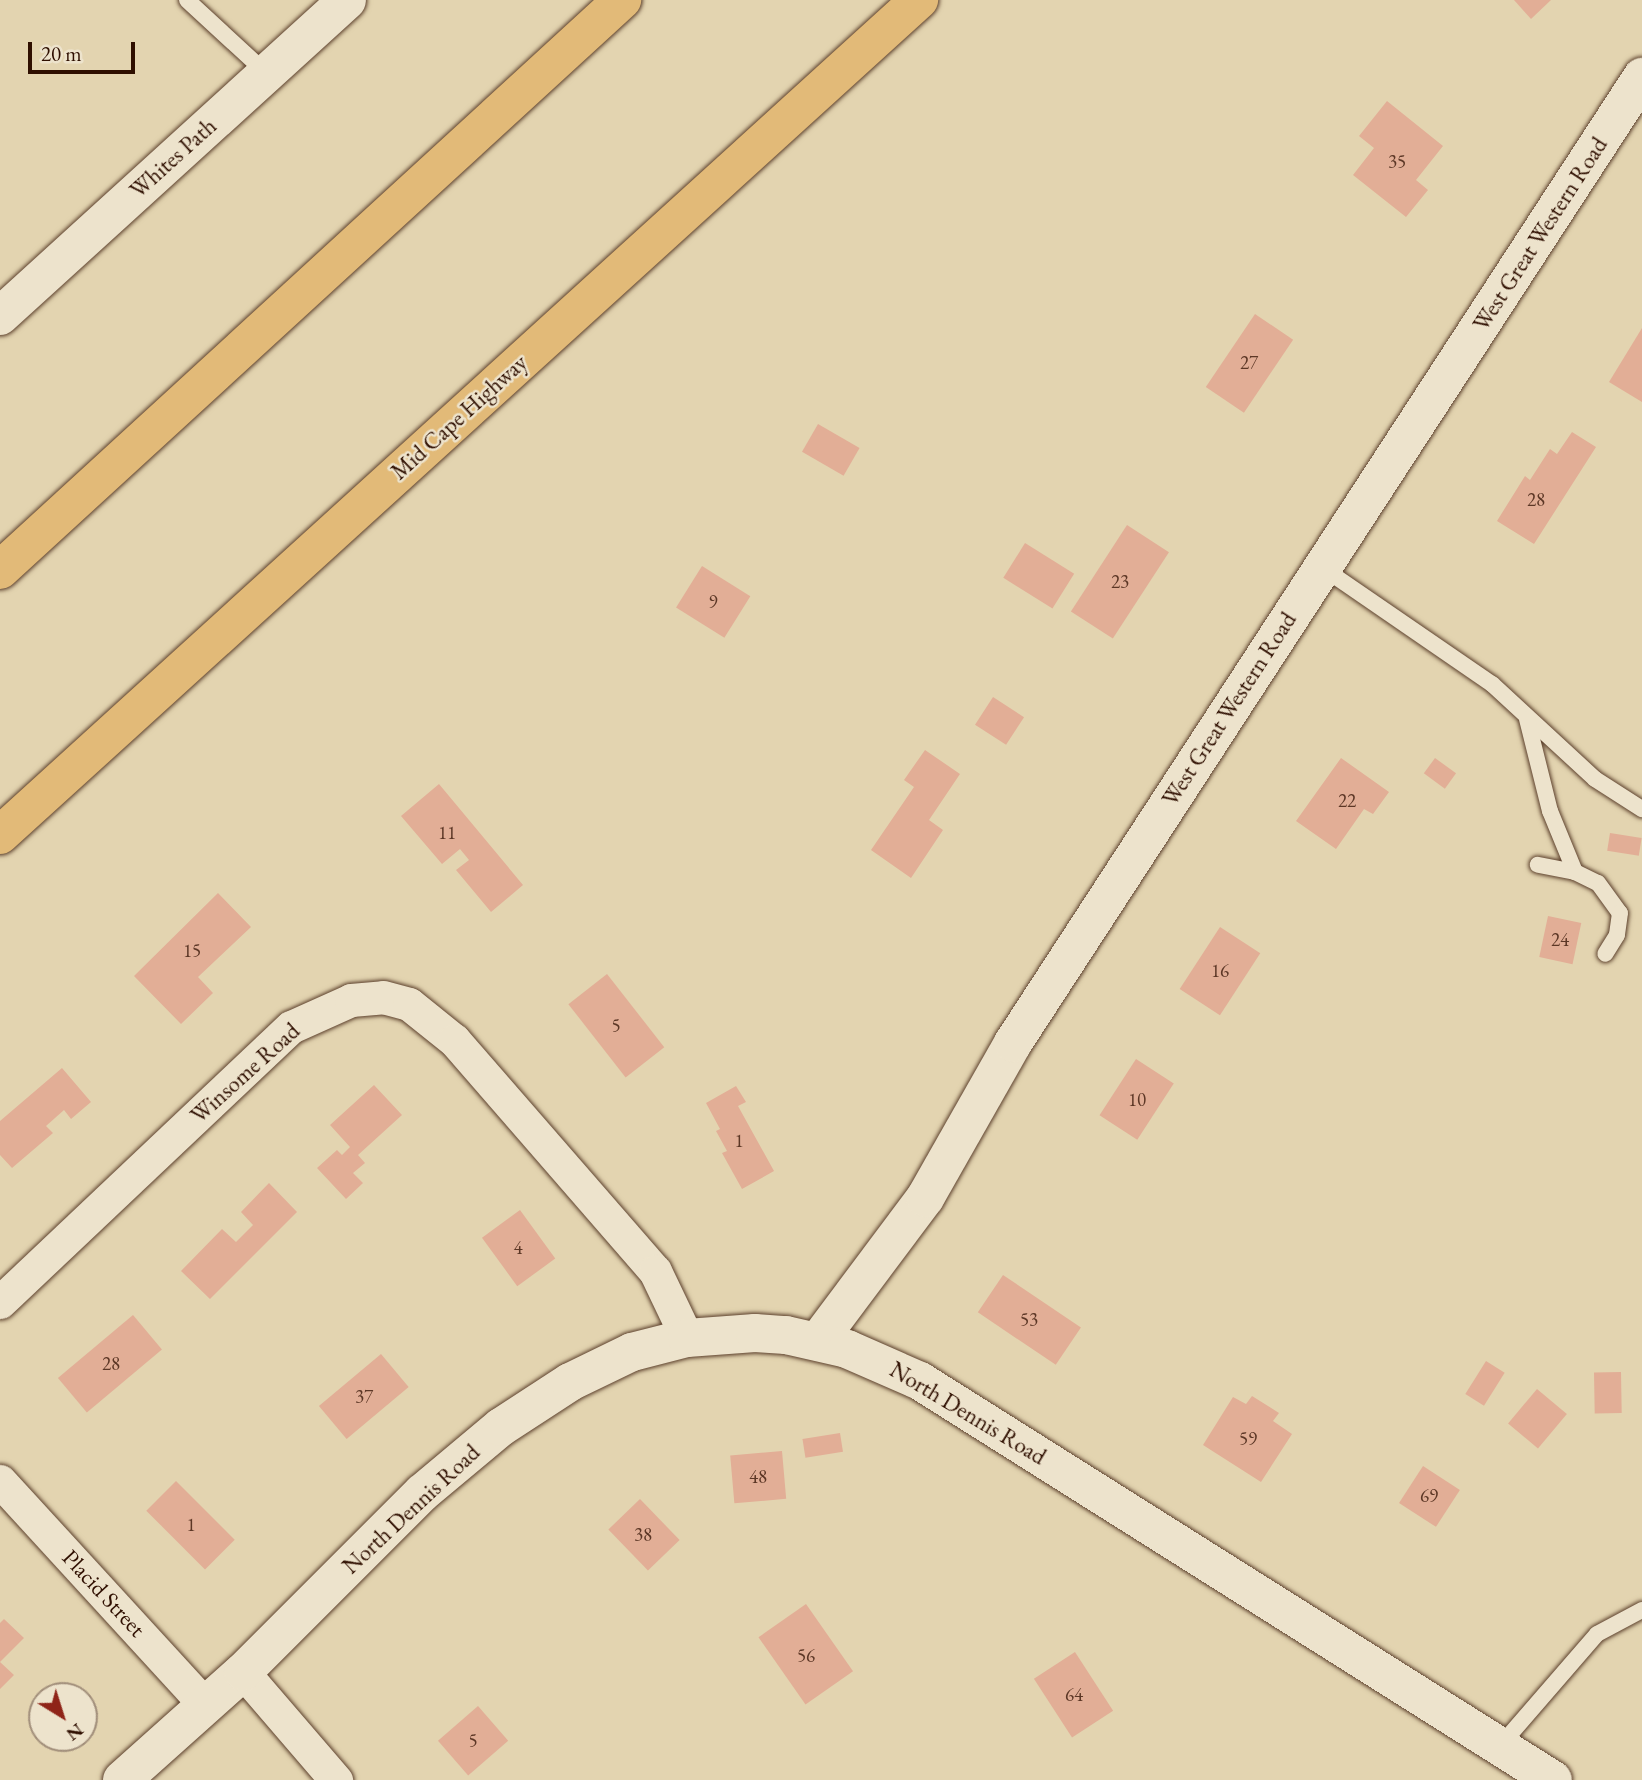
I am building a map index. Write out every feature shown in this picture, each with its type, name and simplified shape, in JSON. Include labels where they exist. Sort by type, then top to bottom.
[{"type":"highway","points":[[0,570],[622,0]]},
{"type":"highway","name":"Mid Cape Highway","points":[[0,835],[919,0]]},
{"type":"street","name":"Whites Path","points":[[0,316],[346,0]]},
{"type":"street","name":"West Great Western Road","points":[[818,1341],[925,1198],[1013,1043],[1267,648],[1323,568],[1642,76]]},
{"type":"street","name":"Winsome Road","points":[[0,1302],[291,1027],[351,1000],[383,997],[409,1004],[454,1040],[655,1271],[687,1338]]},
{"type":"street","name":"North Dennis Road","points":[[122,1780],[243,1672],[422,1493],[501,1427],[601,1365],[687,1338],[755,1333],[818,1341],[886,1363],[920,1381],[1553,1780]]},
{"type":"street","name":"Placid Street","points":[[0,1481],[206,1706]]},
{"type":"street","points":[[243,1672],[336,1780]]},
{"type":"lane","points":[[187,0],[266,73]]},
{"type":"lane","points":[[1323,568],[1492,684],[1595,779],[1642,809]]},
{"type":"lane","points":[[1527,719],[1550,811],[1575,872]]},
{"type":"lane","points":[[1538,866],[1575,872],[1598,883],[1620,913],[1617,934],[1605,954]]},
{"type":"lane","points":[[1500,1746],[1597,1634],[1642,1610]]},
{"type":"building","points":[[1514,0],[1551,0],[1531,19]]},
{"type":"building","points":[[1387,101],[1443,146],[1416,180],[1428,190],[1406,217],[1353,175],[1374,148],[1359,136]]},
{"type":"building","points":[[1255,314],[1293,340],[1244,413],[1206,387]]},
{"type":"building","points":[[1642,328],[1642,402],[1609,382]]},
{"type":"building","points":[[818,424],[860,448],[844,476],[802,452]]},
{"type":"building","points":[[1572,432],[1596,447],[1534,544],[1497,521],[1525,476],[1530,480],[1550,449],[1557,454]]},
{"type":"building","points":[[1127,525],[1169,552],[1113,639],[1071,611]]},
{"type":"building","points":[[1025,543],[1074,574],[1052,609],[1003,578]]},
{"type":"building","points":[[702,566],[750,596],[724,638],[676,608]]},
{"type":"building","points":[[993,697],[1024,717],[1006,745],[975,725]]},
{"type":"building","points":[[925,750],[960,774],[929,820],[943,830],[911,878],[871,850],[914,787],[904,780]]},
{"type":"building","points":[[1341,758],[1389,792],[1373,814],[1364,809],[1336,849],[1296,821]]},
{"type":"building","points":[[1435,758],[1456,773],[1445,789],[1424,773]]},
{"type":"building","points":[[439,784],[523,885],[491,912],[456,870],[469,860],[460,849],[442,864],[401,816]]},
{"type":"building","points":[[1610,833],[1642,838],[1639,856],[1607,851]]},
{"type":"building","points":[[218,893],[251,927],[198,977],[213,993],[181,1024],[134,976]]},
{"type":"building","points":[[1548,916],[1581,923],[1573,964],[1539,957]]},
{"type":"building","points":[[1220,927],[1260,953],[1220,1015],[1180,989]]},
{"type":"building","points":[[607,974],[664,1047],[626,1077],[568,1004]]},
{"type":"building","points":[[1136,1059],[1174,1084],[1137,1140],[1100,1115]]},
{"type":"building","points":[[62,1068],[91,1102],[71,1119],[64,1110],[46,1126],[53,1133],[12,1168],[0,1155],[0,1121]]},
{"type":"building","points":[[374,1085],[402,1115],[358,1155],[365,1163],[353,1173],[363,1183],[346,1199],[317,1168],[337,1150],[342,1155],[350,1147],[330,1125]]},
{"type":"building","points":[[736,1086],[746,1102],[738,1106],[774,1171],[742,1189],[722,1153],[727,1151],[716,1131],[720,1129],[706,1103]]},
{"type":"building","points":[[269,1183],[297,1212],[210,1299],[181,1271],[222,1229],[236,1242],[253,1225],[241,1212]]},
{"type":"building","points":[[520,1210],[555,1259],[517,1286],[482,1238]]},
{"type":"building","points":[[1003,1275],[1081,1328],[1056,1365],[978,1312]]},
{"type":"building","points":[[133,1315],[162,1349],[87,1412],[58,1378]]},
{"type":"building","points":[[381,1354],[409,1387],[347,1439],[319,1406]]},
{"type":"building","points":[[1486,1361],[1505,1373],[1484,1406],[1465,1394]]},
{"type":"building","points":[[1594,1372],[1621,1372],[1622,1413],[1595,1413]]},
{"type":"building","points":[[1537,1389],[1567,1414],[1538,1449],[1508,1423]]},
{"type":"building","points":[[1252,1396],[1279,1413],[1273,1421],[1292,1434],[1261,1482],[1203,1445],[1233,1397],[1246,1404]]},
{"type":"building","points":[[840,1433],[843,1452],[805,1458],[802,1439]]},
{"type":"building","points":[[782,1451],[786,1499],[734,1503],[730,1456]]},
{"type":"building","points":[[1423,1466],[1460,1490],[1436,1527],[1399,1503]]},
{"type":"building","points":[[176,1481],[235,1540],[205,1569],[146,1511]]},
{"type":"building","points":[[640,1499],[680,1540],[648,1571],[608,1530]]},
{"type":"building","points":[[806,1604],[853,1671],[806,1704],[758,1637]]},
{"type":"building","points":[[4,1619],[24,1638],[0,1662],[0,1623]]},
{"type":"building","points":[[1075,1652],[1113,1711],[1072,1737],[1034,1679]]},
{"type":"building","points":[[0,1662],[14,1675],[0,1689]]},
{"type":"building","points":[[478,1706],[508,1741],[468,1775],[438,1741]]}]
